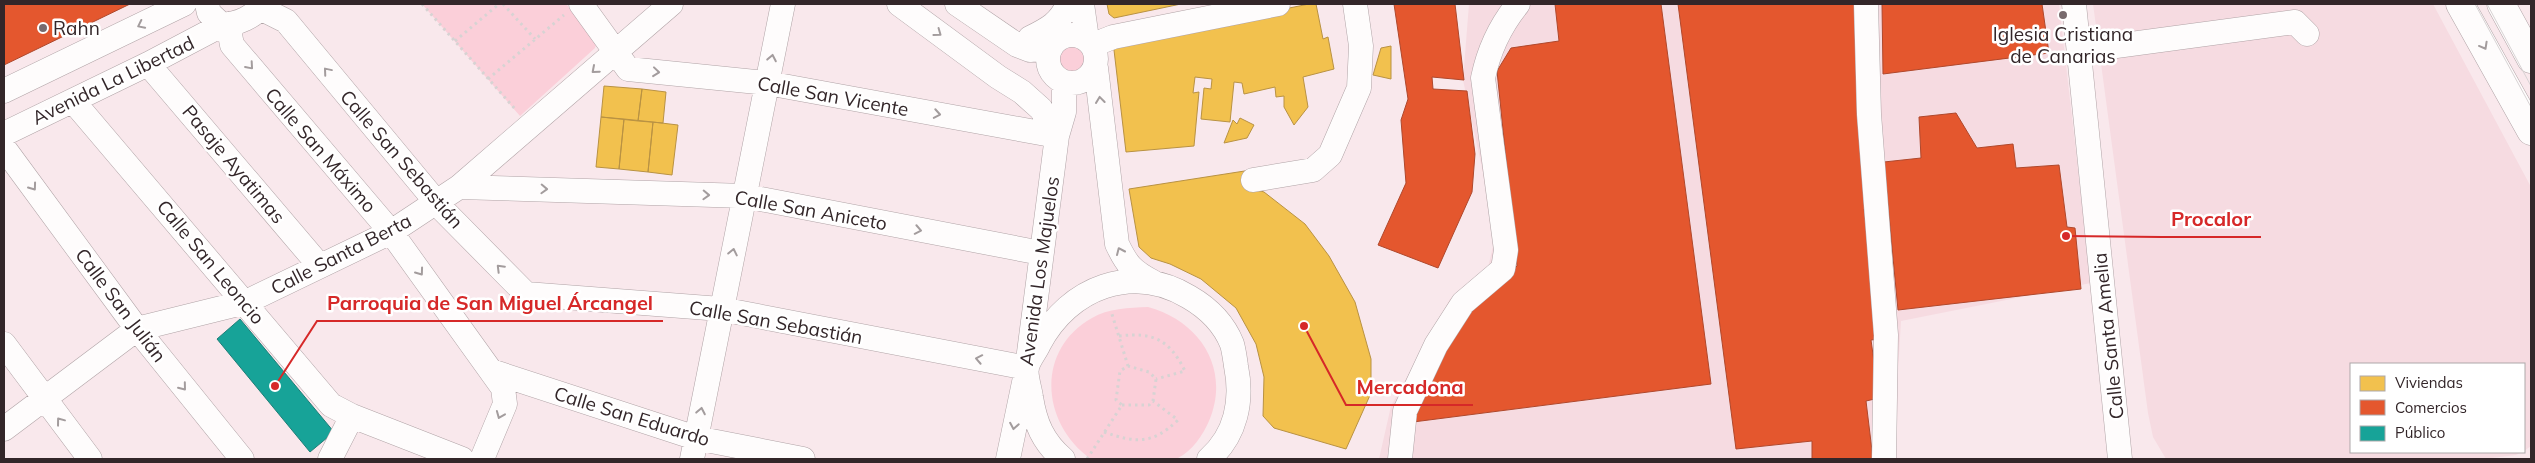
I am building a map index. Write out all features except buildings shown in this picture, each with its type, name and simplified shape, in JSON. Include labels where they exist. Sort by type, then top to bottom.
[{"type":"main road","points":[[2460,4],[2531,131]]},
{"type":"main road","points":[[2501,4],[2531,58]]},
{"type":"street","name":"Avenida La Libertad","points":[[4,91],[184,4]]},
{"type":"street","points":[[207,4],[209,12],[225,25]]},
{"type":"street","name":"Calle Santa Berta","points":[[4,429],[137,329],[246,302],[319,265],[391,232],[458,187],[671,4]]},
{"type":"street","points":[[694,449],[783,4]]},
{"type":"street","points":[[899,4],[998,77],[1022,92],[1041,109],[1057,136]]},
{"type":"street","points":[[957,4],[1017,45],[1030,50],[1079,47]]},
{"type":"street","points":[[1017,45],[1052,28],[1068,4]]},
{"type":"street","points":[[1074,4],[1079,47],[1117,244],[1124,260],[1134,272],[1174,288],[1202,305],[1219,322],[1232,344],[1240,387],[1238,411],[1220,456]]},
{"type":"street","points":[[998,77],[1061,81],[1076,84],[1088,78],[1079,47],[1082,4]]},
{"type":"street","points":[[1061,81],[1050,70],[1048,59],[1079,47],[1217,10],[1278,4]]},
{"type":"street","points":[[1253,180],[1313,170],[1330,155],[1359,88],[1361,46],[1355,4]]},
{"type":"street","points":[[1400,459],[1405,411],[1436,345],[1463,302],[1503,269],[1506,250],[1483,78],[1488,55],[1500,30],[1518,4]]},
{"type":"street","points":[[1866,4],[1869,114],[1886,335],[1884,459]]},
{"type":"street","name":"Calle Santa Amelia","points":[[2074,4],[2089,50],[2120,459]]},
{"type":"street","name":"Avenida La Libertad","points":[[4,134],[225,25],[237,23],[261,6]]},
{"type":"street","name":"Calle San Sebastián","points":[[261,6],[286,21],[436,203],[526,294],[721,309],[1026,368]]},
{"type":"street","name":"Calle San Vicente","points":[[576,6],[628,69],[767,83],[1057,136]]},
{"type":"street","points":[[2089,50],[2295,22],[2307,34]]},
{"type":"street","name":"Calle San Máximo","points":[[225,25],[232,45],[391,232],[503,388],[505,404],[482,459]]},
{"type":"street","name":"Pasaje Ayatimas","points":[[148,64],[319,265]]},
{"type":"street","name":"Avenida Los Majuelos","points":[[1008,459],[1026,368],[1057,136],[1064,112],[1061,81]]},
{"type":"street","name":"Calle San Leoncio","points":[[73,100],[246,302],[331,405],[352,416],[462,459]]},
{"type":"street","name":"Calle San Julián","points":[[4,148],[137,329],[242,459]]},
{"type":"street","points":[[495,156],[490,171],[495,187]]},
{"type":"street","name":"Calle San Aniceto","points":[[458,187],[745,196],[1041,253]]},
{"type":"street","points":[[1053,455],[1034,415],[1026,368],[1048,327],[1078,298],[1106,285],[1131,281],[1155,282]]},
{"type":"street","points":[[4,344],[90,459]]},
{"type":"street","name":"Calle San Eduardo","points":[[491,371],[694,449],[803,459]]},
{"type":"street","points":[[330,459],[352,416]]},
{"type":"path","points":[[422,4],[529,126]]},
{"type":"path","points":[[455,41],[499,4]]},
{"type":"path","points":[[503,4],[535,39]]},
{"type":"path","points":[[488,80],[576,6]]},
{"type":"path","points":[[1112,311],[1128,366]]},
{"type":"path","points":[[1119,336],[1140,333],[1153,337],[1168,346],[1178,357],[1185,371],[1156,379]]},
{"type":"path","points":[[1128,366],[1149,372],[1156,379],[1153,401],[1149,405],[1122,405],[1116,400],[1120,371],[1128,366]]},
{"type":"path","points":[[1104,432],[1139,442],[1155,437],[1169,429],[1178,420],[1153,401]]},
{"type":"path","points":[[1087,459],[1122,405]]},
{"type":"shaded area","points":[[422,4],[566,4],[598,38],[595,48],[520,116]]},
{"type":"shaded area","points":[[1469,4],[2059,4],[2091,283],[1901,321],[1893,459],[1379,459],[1391,406],[1450,299],[1488,268],[1496,233],[1463,80]]},
{"type":"shaded area","points":[[2093,4],[2433,4],[2531,187],[2531,446],[2525,450],[2525,363],[2350,363],[2350,453],[2520,453],[2516,455],[2483,459],[2166,459],[2153,437],[2148,413]]},
{"type":"shaded area","points":[[1072,46],[1082,49],[1085,59],[1082,69],[1072,72],[1062,69],[1059,59],[1062,49]]},
{"type":"shaded area","points":[[1148,307],[1183,323],[1206,350],[1213,366],[1216,383],[1215,402],[1209,421],[1204,432],[1196,442],[1178,458],[1150,461],[1091,459],[1074,444],[1062,427],[1054,407],[1051,387],[1053,367],[1061,349],[1074,332],[1092,318],[1112,310]]},
{"type":"tram line","points":[[2475,4],[2531,107]]},
{"type":"tram line","points":[[2487,4],[2531,86]]},
{"type":"place","name":"Iglesia Cristiana de Canarias","points":[[2063,15]]},
{"type":"place","name":"Rahn","points":[[43,28]]},
{"type":"place","name":"Procalor","points":[[2066,236]]},
{"type":"place","name":"Mercadona","points":[[1304,326]]},
{"type":"place","name":"Parroquia de San Miguel Árcangel","points":[[275,386]]}]
